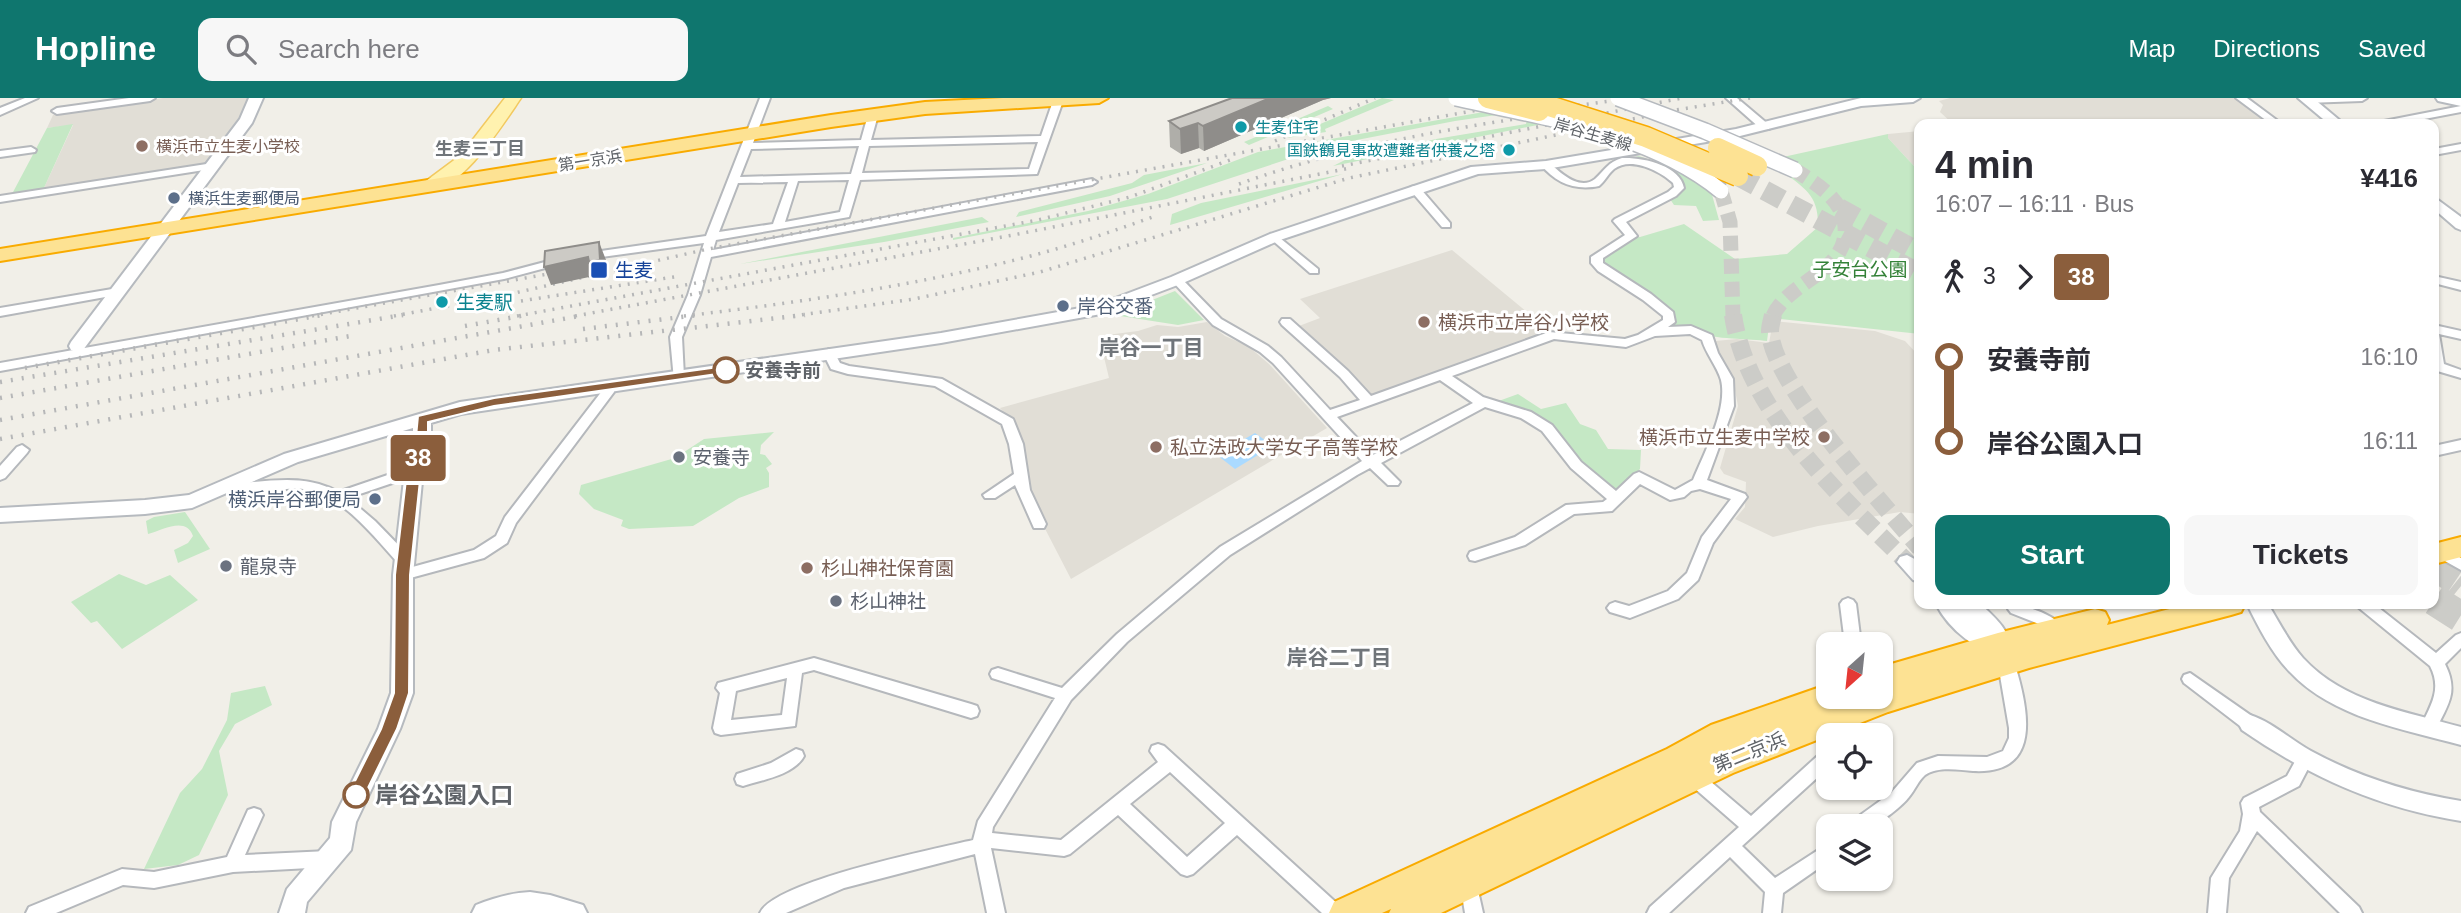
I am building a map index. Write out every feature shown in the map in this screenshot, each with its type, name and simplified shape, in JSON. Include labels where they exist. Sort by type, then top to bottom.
[{"type":"highway","name":"第一京浜","points":[[750,136],[920,104],[1012,98]]},
{"type":"highway","name":"第一京浜","points":[[0,255],[448,172],[481,175],[925,108],[1099,98]]},
{"type":"highway","points":[[1488,98],[1651,145]]},
{"type":"highway","points":[[1524,98],[1738,176]]},
{"type":"highway","points":[[1541,98],[1651,145]]},
{"type":"highway","points":[[1582,98],[1671,129],[1757,166]]},
{"type":"highway","name":"第一京浜","points":[[0,250],[169,225]]},
{"type":"highway","points":[[2446,551],[2461,531]]},
{"type":"highway","name":"第二京浜","points":[[1406,913],[1471,898],[1684,767],[1722,734],[1834,717],[2002,653],[2057,629],[2139,609]]},
{"type":"highway","name":"第二京浜","points":[[1894,676],[2208,609]]},
{"type":"highway","name":"第二京浜","points":[[1346,913],[1684,767]]},
{"type":"main road","points":[[448,172],[502,98]]},
{"type":"main road","points":[[448,172],[513,98]]},
{"type":"street","points":[[0,111],[33,98]]},
{"type":"street","points":[[57,111],[150,98]]},
{"type":"street","points":[[74,350],[247,120],[257,98]]},
{"type":"street","points":[[678,377],[676,337],[694,295],[732,180],[765,98]]},
{"type":"street","name":"岸谷生麦線","points":[[1456,98],[1651,145],[1696,170],[1721,191]]},
{"type":"street","points":[[1618,98],[1716,135],[1795,170]]},
{"type":"street","points":[[1731,98],[1765,127]]},
{"type":"street","points":[[0,515],[170,505],[192,501],[291,458],[483,404],[942,338],[1101,309],[1177,280],[1275,237],[1476,170],[1546,165],[1765,127],[1832,107],[1913,98]]},
{"type":"street","points":[[2241,98],[2270,119]]},
{"type":"street","points":[[2307,100],[2362,98]]},
{"type":"street","points":[[2444,98],[2461,102]]},
{"type":"street","points":[[732,180],[1033,172],[1059,99]]},
{"type":"street","points":[[2307,100],[2331,119]]},
{"type":"street","points":[[2410,119],[2461,109]]},
{"type":"street","points":[[0,367],[74,350],[439,289],[505,276],[560,261],[845,215],[873,115]]},
{"type":"street","points":[[750,136],[865,143],[1045,138]]},
{"type":"street","points":[[2439,151],[2461,146]]},
{"type":"street","points":[[0,155],[31,150]]},
{"type":"street","points":[[1327,416],[1553,335],[1626,343],[1669,322],[1669,315],[1647,297],[1602,269],[1597,263],[1597,257],[1631,236],[1619,221],[1672,194],[1679,188],[1678,182],[1667,172],[1647,165],[1625,162],[1613,165],[1595,184],[1581,186],[1559,178],[1546,165]]},
{"type":"street","points":[[0,199],[213,166]]},
{"type":"street","points":[[778,226],[794,179]]},
{"type":"street","points":[[706,255],[1092,183]]},
{"type":"street","points":[[1415,189],[1446,225]]},
{"type":"street","points":[[2439,205],[2461,225]]},
{"type":"street","points":[[1275,237],[1314,271]]},
{"type":"street","points":[[1177,280],[1217,322],[1264,349],[1392,482]]},
{"type":"street","points":[[2439,280],[2461,286]]},
{"type":"street","points":[[0,312],[118,292]]},
{"type":"street","points":[[1286,322],[1344,374],[1368,401]]},
{"type":"street","points":[[1652,332],[1691,330],[1702,334],[1708,338],[1712,354],[1727,379],[1728,406],[1699,483]]},
{"type":"street","points":[[2439,333],[2461,335]]},
{"type":"street","points":[[829,353],[835,366],[848,370],[938,382],[1008,422],[1016,444],[1023,490],[1039,524]]},
{"type":"street","points":[[2439,367],[2461,374]]},
{"type":"street","points":[[1442,375],[1484,402],[1526,415],[1547,428],[1576,465],[1616,499]]},
{"type":"street","points":[[403,567],[479,554],[502,539],[510,521],[608,392],[609,387]]},
{"type":"street","points":[[996,913],[982,842],[984,826],[1007,784],[1065,695],[1112,646],[1225,551],[1320,491],[1484,402]]},
{"type":"street","points":[[292,913],[296,898],[342,842],[344,822],[389,729],[402,693],[403,567],[414,471],[422,447],[422,419]]},
{"type":"street","points":[[2439,450],[2461,445]]},
{"type":"street","points":[[0,475],[22,450]]},
{"type":"street","points":[[337,498],[414,471]]},
{"type":"street","points":[[990,495],[1020,476]]},
{"type":"street","points":[[1475,556],[1520,541],[1571,509],[1607,507],[1639,477],[1670,495],[1679,494],[1688,485],[1699,483],[1740,497],[1707,541],[1693,576],[1674,595],[1630,612],[1615,608]]},
{"type":"street","points":[[232,485],[236,488],[302,484],[326,489],[403,567]]},
{"type":"street","points":[[1849,604],[1852,632]]},
{"type":"street","points":[[1951,609],[1980,640],[2002,653]]},
{"type":"street","points":[[1874,814],[1902,793],[1925,767],[1953,762],[1990,765],[2003,760],[2012,752],[2018,740],[2018,726],[1997,635],[1974,609]]},
{"type":"street","points":[[2260,609],[2298,667],[2321,685],[2349,701],[2461,736]]},
{"type":"street","points":[[2370,609],[2436,662],[2444,675],[2446,688],[2429,726]]},
{"type":"street","points":[[2016,610],[2044,620],[2057,629]]},
{"type":"street","points":[[2436,662],[2461,639]]},
{"type":"street","points":[[793,669],[795,678],[789,721],[721,728],[726,688],[793,669],[814,664],[971,711]]},
{"type":"street","points":[[998,674],[1065,695]]},
{"type":"street","points":[[2190,678],[2304,761],[2369,791],[2461,811]]},
{"type":"street","points":[[743,779],[776,769],[796,756]]},
{"type":"street","points":[[769,913],[790,899],[982,842],[1064,848],[1119,805],[1164,756],[1335,913]]},
{"type":"street","points":[[2304,761],[2293,781],[2250,803],[2254,817],[2353,913]]},
{"type":"street","points":[[1684,767],[1751,827]]},
{"type":"street","points":[[1656,913],[1816,768]]},
{"type":"street","points":[[1119,805],[1187,869],[1238,823]]},
{"type":"street","points":[[233,864],[254,815]]},
{"type":"street","points":[[2217,913],[2221,876],[2243,845],[2254,817]]},
{"type":"street","points":[[1730,845],[1774,888]]},
{"type":"street","points":[[35,913],[122,877],[154,880],[233,864],[329,859]]},
{"type":"street","points":[[1774,888],[1816,860]]},
{"type":"street","points":[[1772,913],[1774,888]]},
{"type":"street","points":[[485,913],[505,905],[538,902],[574,913]]},
{"type":"shaded area","name":"横浜市立生麦小学校","points":[[163,98],[248,98],[241,120],[207,165],[43,190],[73,125],[47,128],[53,115]]},
{"type":"shaded area","points":[[1950,98],[2235,98],[2266,119],[1948,119],[1940,112],[1943,105],[1939,101]]},
{"type":"shaded area","points":[[1914,132],[1914,166],[1888,138],[1888,134]]},
{"type":"shaded area","name":"横浜市立岸谷小学校","points":[[1452,250],[1551,332],[1372,396],[1299,326],[1320,318],[1300,299]]},
{"type":"shaded area","name":"横浜市立生麦中学校","points":[[1773,321],[1875,331],[1905,341],[1914,351],[1914,513],[1900,512],[1818,526],[1773,537],[1735,519],[1745,507],[1746,482],[1724,474],[1720,468],[1738,406],[1733,380],[1715,341],[1737,339],[1769,343]]},
{"type":"shaded area","name":"私立法政大学女子高等学校","points":[[1207,322],[1225,336],[1248,346],[1269,364],[1327,428],[1071,579],[1025,490],[1012,422],[1000,408],[1109,378],[1099,336],[1138,331],[1157,325],[1178,327]]},
{"type":"green space","points":[[1382,98],[1394,100],[1325,129],[1326,132],[1287,138]]},
{"type":"green space","points":[[1529,104],[1544,108],[1455,121],[1331,145],[1167,199],[953,240],[1088,211],[1148,194],[1258,152]]},
{"type":"green space","points":[[1328,106],[1333,109],[1249,145],[1244,142]]},
{"type":"green space","points":[[1572,118],[1333,166],[1345,160],[1436,139],[1526,124],[1527,120]]},
{"type":"green space","points":[[73,124],[43,190],[12,194],[47,128]]},
{"type":"green space","name":"子安台公園","points":[[1888,134],[1888,138],[1914,166],[1914,333],[1770,318],[1767,341],[1722,338],[1702,333],[1652,332],[1669,315],[1602,269],[1597,257],[1631,236],[1640,237],[1684,224],[1735,259],[1787,254],[1818,227],[1818,216],[1809,194],[1781,170],[1783,157]]},
{"type":"green space","points":[[1639,156],[1679,171],[1711,191],[1719,220],[1703,221],[1696,206],[1674,205],[1670,199],[1683,183],[1679,176],[1660,167],[1627,159]]},
{"type":"green space","points":[[1207,163],[1110,196],[1016,217],[1019,212],[1132,183],[1144,175]]},
{"type":"green space","points":[[1343,174],[1170,225],[1172,214],[1201,203]]},
{"type":"green space","points":[[982,217],[989,222],[884,242],[740,264]]},
{"type":"green space","points":[[1175,291],[1204,320],[1178,325],[1114,315]]},
{"type":"green space","points":[[1518,394],[1541,409],[1566,403],[1580,424],[1596,430],[1608,449],[1641,450],[1640,469],[1616,492],[1580,464],[1554,426],[1527,412],[1496,402]]},
{"type":"green space","points":[[774,432],[761,445],[760,454],[765,455],[772,464],[766,468],[769,473],[769,487],[739,498],[693,526],[629,529],[621,526],[623,520],[594,509],[579,494],[581,485],[675,458],[704,439]]},
{"type":"green space","points":[[185,512],[210,549],[178,563],[174,550],[188,543],[193,536],[190,530],[174,526],[148,534],[146,521]]},
{"type":"green space","points":[[119,574],[146,585],[170,575],[198,600],[122,649],[97,621],[91,623],[71,602]]},
{"type":"green space","points":[[265,686],[272,705],[235,724],[219,751],[228,795],[199,855],[178,865],[144,869],[180,793],[202,769],[227,720],[231,693]]},
{"type":"water","points":[[1255,433],[1273,446],[1235,469],[1217,455]]},
{"type":"building","points":[[1232,98],[1270,98],[1203,126],[1198,123],[1180,129],[1169,121]]},
{"type":"building","points":[[599,242],[600,260],[589,262],[588,257],[544,267],[545,251]]},
{"type":"tunnel","points":[[1773,316],[1792,293],[1828,265],[1844,242],[1843,216],[1834,200],[1795,170]]},
{"type":"tunnel","points":[[1738,176],[1914,271]]},
{"type":"tunnel","points":[[1721,191],[1730,222],[1733,316]]},
{"type":"tunnel","points":[[1839,208],[1914,250]]},
{"type":"tunnel","points":[[1733,315],[1742,351],[1757,385],[1777,418],[1800,450],[1827,480],[1907,562]]},
{"type":"tunnel","points":[[1773,315],[1770,331],[1775,353],[1789,381],[1832,443],[1914,541]]},
{"type":"tunnel","points":[[2439,571],[2458,584]]},
{"type":"tunnel","points":[[2456,582],[2461,586]]},
{"type":"tunnel","points":[[2439,603],[2461,617]]},
{"type":"railway","points":[[1275,141],[1375,98]]},
{"type":"railway","points":[[394,316],[506,295],[708,249],[1544,98]]},
{"type":"railway","points":[[1560,108],[1632,98]]},
{"type":"railway","points":[[1342,166],[1682,98]]},
{"type":"railway","points":[[793,316],[914,299],[1040,272],[1349,178],[1676,110],[1750,98]]},
{"type":"railway","points":[[1239,184],[1361,148],[1570,111]]},
{"type":"railway","points":[[517,316],[1038,220],[1130,197],[1230,160]]},
{"type":"railway","points":[[575,316],[1013,235],[1350,168]]},
{"type":"railway","points":[[684,316],[850,293],[974,270],[1069,245],[1158,215]]},
{"type":"railway","points":[[312,316],[559,272]]},
{"type":"railway","points":[[521,301],[680,276]]},
{"type":"railway","points":[[25,368],[322,315]]},
{"type":"railway","points":[[0,382],[403,315]]},
{"type":"railway","points":[[465,326],[526,315]]},
{"type":"railway","points":[[0,420],[585,315]]},
{"type":"railway","points":[[583,329],[698,315]]},
{"type":"railway","points":[[0,439],[494,350],[805,315]]},
{"type":"railway","points":[[0,398],[356,335]]},
{"type":"bus line","name":"38","points":[[356,795],[389,729],[402,693],[402,575],[414,471],[422,447],[422,419],[494,402],[726,370]]},
{"type":"place","name":"生麦住宅","points":[[1241,127]]},
{"type":"place","name":"横浜市立生麦小学校","points":[[142,146]]},
{"type":"place","name":"国鉄鶴見事故遭難者供養之塔","points":[[1509,150]]},
{"type":"place","name":"横浜生麦郵便局","points":[[174,198]]},
{"type":"place","name":"生麦","points":[[599,270]]},
{"type":"place","name":"生麦駅","points":[[442,302]]},
{"type":"place","name":"岸谷交番","points":[[1063,306]]},
{"type":"place","name":"横浜市立岸谷小学校","points":[[1424,322]]},
{"type":"place","name":"安養寺前","points":[[726,370]]},
{"type":"place","name":"横浜市立生麦中学校","points":[[1824,437]]},
{"type":"place","name":"私立法政大学女子高等学校","points":[[1156,447]]},
{"type":"place","name":"安養寺","points":[[679,457]]},
{"type":"place","name":"横浜岸谷郵便局","points":[[375,499]]},
{"type":"place","name":"龍泉寺","points":[[226,566]]},
{"type":"place","name":"杉山神社保育園","points":[[807,568]]},
{"type":"place","name":"杉山神社","points":[[836,601]]},
{"type":"place","name":"岸谷公園入口","points":[[356,795]]},
{"type":"district","name":"生麦三丁目","points":[[480,149]]},
{"type":"district","name":"岸谷一丁目","points":[[1151,348]]},
{"type":"district","name":"岸谷二丁目","points":[[1339,658]]}]
